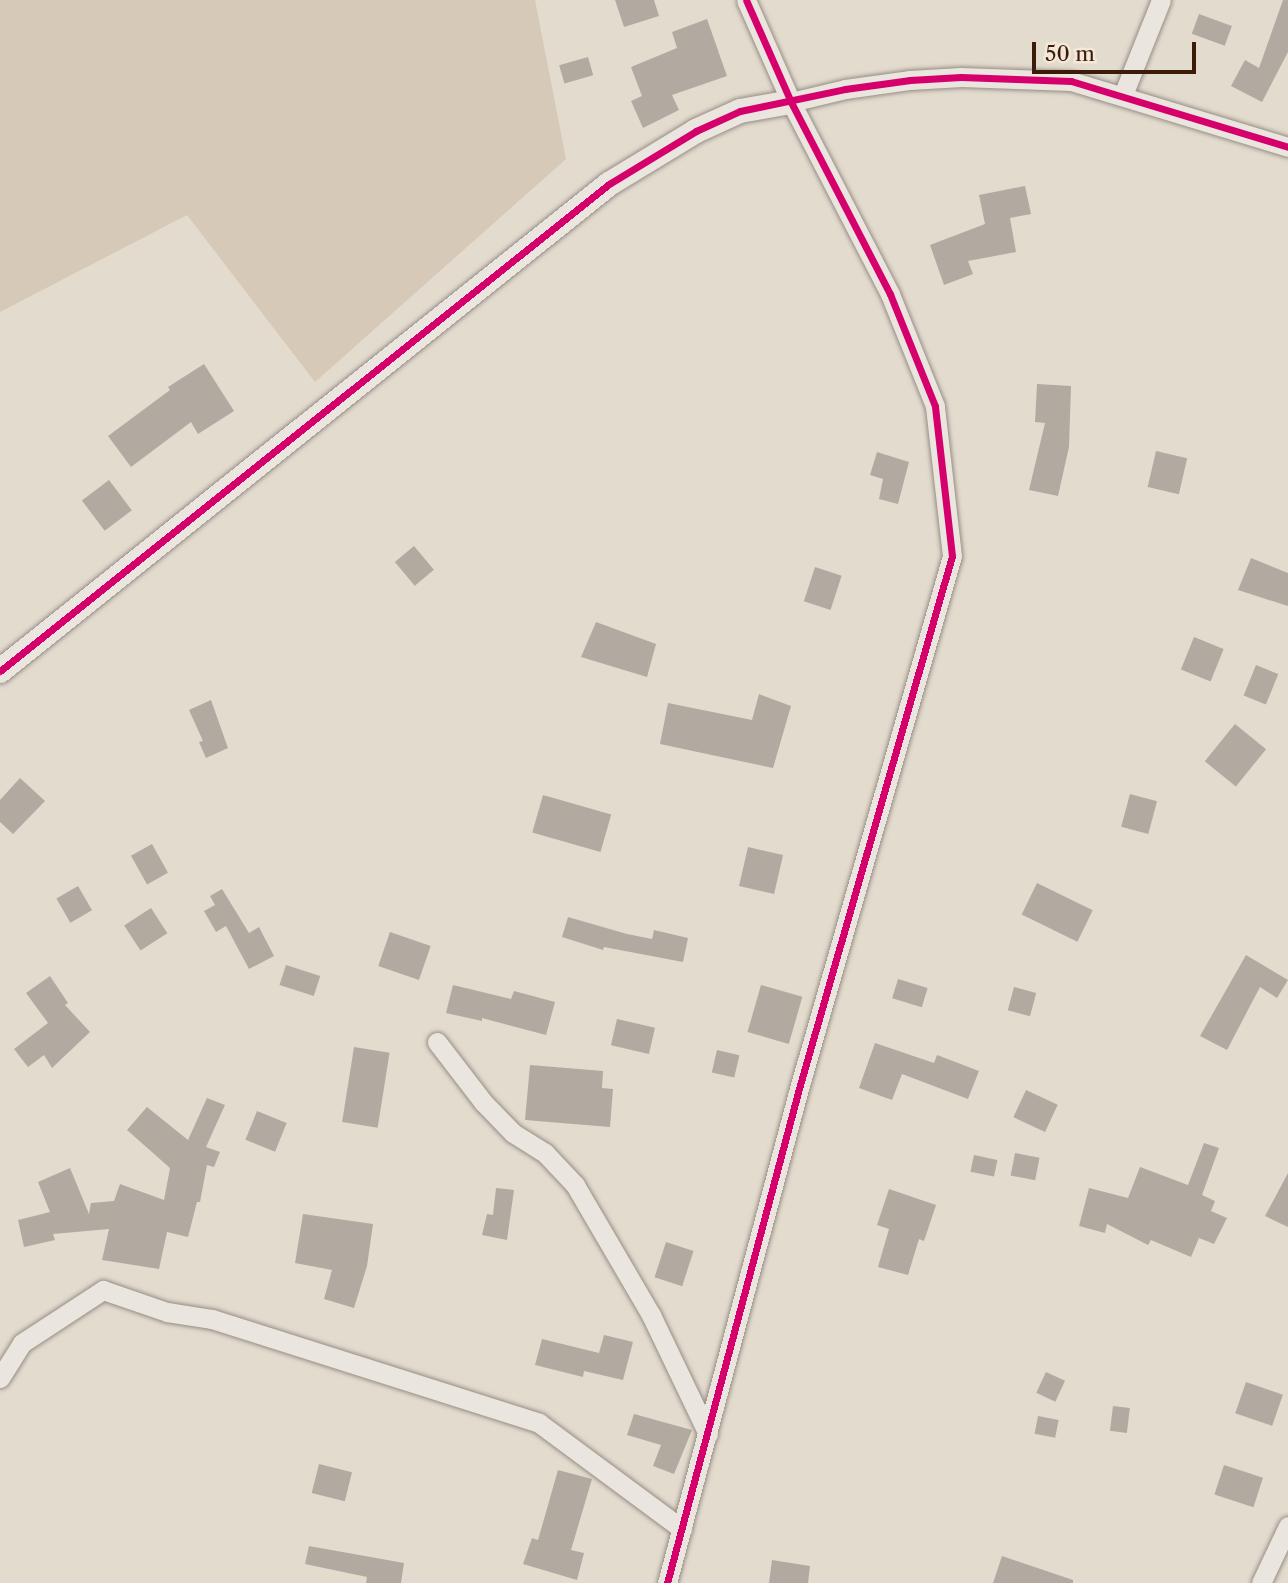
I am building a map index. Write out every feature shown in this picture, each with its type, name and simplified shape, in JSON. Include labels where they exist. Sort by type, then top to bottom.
[{"type":"street","points":[[667,1583],[800,1085],[952,556],[935,406],[890,293],[791,102],[747,0]]},
{"type":"street","points":[[1123,95],[1161,0]]},
{"type":"street","points":[[0,671],[609,184],[696,131],[740,111],[845,89],[961,77],[1071,81],[1288,147]]},
{"type":"street","points":[[438,1042],[483,1102],[513,1133],[545,1153],[576,1185],[652,1315],[708,1434]]},
{"type":"street","points":[[0,1378],[22,1343],[103,1290],[167,1312],[212,1320],[539,1423],[682,1529]]},
{"type":"street","points":[[1261,1583],[1288,1526]]},
{"type":"shaded area","points":[[0,0],[535,0],[566,159],[315,382],[187,215],[0,312]]},
{"type":"building","points":[[615,0],[654,0],[659,16],[624,27]]},
{"type":"building","points":[[1283,0],[1288,0],[1288,52],[1262,102],[1231,86],[1245,60],[1259,68]]},
{"type":"building","points":[[1199,14],[1232,26],[1225,46],[1192,34]]},
{"type":"building","points":[[707,19],[727,76],[672,95],[679,110],[643,128],[631,101],[642,96],[631,67],[677,48],[672,32]]},
{"type":"building","points":[[588,57],[593,75],[564,84],[559,65]]},
{"type":"building","points":[[1025,186],[1031,214],[1010,218],[1016,252],[968,261],[973,274],[944,285],[930,245],[985,224],[979,195]]},
{"type":"building","points":[[204,364],[234,411],[198,434],[191,422],[131,467],[108,436],[170,390],[168,387]]},
{"type":"building","points":[[1037,384],[1071,386],[1069,447],[1058,496],[1029,490],[1045,423],[1035,422]]},
{"type":"building","points":[[1156,451],[1187,458],[1179,494],[1148,487]]},
{"type":"building","points":[[877,452],[909,462],[898,504],[879,499],[883,479],[870,475]]},
{"type":"building","points":[[109,480],[132,510],[105,531],[82,500]]},
{"type":"building","points":[[414,546],[434,570],[415,586],[395,562]]},
{"type":"building","points":[[1251,558],[1288,573],[1288,606],[1238,590]]},
{"type":"building","points":[[815,567],[842,576],[831,610],[804,601]]},
{"type":"building","points":[[596,622],[656,644],[647,677],[581,657]]},
{"type":"building","points":[[1194,637],[1224,649],[1211,681],[1181,669]]},
{"type":"building","points":[[1256,665],[1278,674],[1266,705],[1244,696]]},
{"type":"building","points":[[759,694],[791,706],[773,768],[660,744],[668,703],[752,720]]},
{"type":"building","points":[[211,700],[228,748],[206,758],[199,742],[203,741],[189,710]]},
{"type":"building","points":[[1235,724],[1266,749],[1236,786],[1205,761]]},
{"type":"building","points":[[20,778],[45,801],[13,834],[0,822],[0,800]]},
{"type":"building","points":[[1130,794],[1157,801],[1148,834],[1121,827]]},
{"type":"building","points":[[543,795],[611,815],[600,852],[532,832]]},
{"type":"building","points":[[152,844],[168,873],[147,884],[131,856]]},
{"type":"building","points":[[748,847],[783,855],[774,894],[739,886]]},
{"type":"building","points":[[1037,883],[1093,910],[1077,942],[1022,914]]},
{"type":"building","points":[[78,886],[92,910],[70,923],[56,898]]},
{"type":"building","points":[[222,889],[249,933],[259,927],[274,956],[249,969],[226,926],[216,932],[204,911],[215,905],[210,896]]},
{"type":"building","points":[[151,908],[167,933],[141,951],[124,925]]},
{"type":"building","points":[[568,917],[652,939],[654,930],[688,938],[683,962],[604,947],[603,950],[562,937]]},
{"type":"building","points":[[390,932],[431,946],[419,980],[378,966]]},
{"type":"building","points":[[1246,955],[1288,980],[1277,998],[1260,987],[1227,1050],[1200,1036]]},
{"type":"building","points":[[286,965],[320,976],[314,996],[280,985]]},
{"type":"building","points":[[50,976],[68,1003],[65,1005],[90,1032],[52,1068],[44,1055],[28,1067],[14,1049],[48,1023],[26,993]]},
{"type":"building","points":[[898,979],[928,988],[922,1007],[892,998]]},
{"type":"building","points":[[453,985],[511,999],[514,991],[555,1002],[546,1035],[482,1018],[482,1021],[446,1013]]},
{"type":"building","points":[[761,985],[802,997],[789,1044],[747,1032]]},
{"type":"building","points":[[1014,987],[1036,993],[1030,1016],[1008,1010]]},
{"type":"building","points":[[617,1019],[655,1028],[649,1054],[611,1045]]},
{"type":"building","points":[[875,1043],[934,1063],[937,1055],[979,1071],[968,1099],[902,1074],[892,1100],[859,1088]]},
{"type":"building","points":[[354,1047],[390,1053],[378,1128],[342,1122]]},
{"type":"building","points":[[717,1050],[739,1055],[734,1078],[712,1072]]},
{"type":"building","points":[[530,1065],[603,1071],[602,1088],[613,1089],[610,1127],[525,1120]]},
{"type":"building","points":[[1026,1090],[1058,1105],[1045,1132],[1013,1117]]},
{"type":"building","points":[[207,1098],[225,1105],[206,1147],[220,1152],[214,1167],[207,1165],[200,1202],[197,1202],[188,1237],[167,1232],[159,1269],[102,1260],[109,1229],[53,1234],[55,1240],[24,1247],[18,1220],[50,1212],[38,1182],[70,1168],[89,1214],[91,1203],[114,1201],[120,1184],[164,1200],[170,1168],[127,1130],[147,1107],[188,1140]]},
{"type":"building","points":[[257,1111],[287,1123],[275,1152],[245,1140]]},
{"type":"building","points":[[1204,1143],[1219,1148],[1202,1195],[1215,1201],[1211,1211],[1227,1218],[1214,1244],[1199,1238],[1191,1257],[1151,1240],[1148,1245],[1107,1224],[1105,1233],[1079,1226],[1089,1188],[1128,1198],[1140,1167],[1188,1185]]},
{"type":"building","points":[[1015,1153],[1040,1158],[1035,1180],[1011,1176]]},
{"type":"building","points":[[974,1155],[997,1160],[994,1177],[970,1172]]},
{"type":"building","points":[[1288,1173],[1288,1227],[1265,1216]]},
{"type":"building","points":[[496,1188],[514,1190],[507,1240],[482,1235],[487,1214],[493,1215]]},
{"type":"building","points":[[889,1189],[936,1205],[924,1241],[919,1239],[908,1275],[878,1267],[889,1229],[877,1225]]},
{"type":"building","points":[[303,1214],[373,1224],[367,1266],[354,1308],[324,1299],[332,1270],[295,1263]]},
{"type":"building","points":[[666,1242],[694,1251],[682,1286],[655,1277]]},
{"type":"building","points":[[604,1335],[633,1342],[623,1380],[584,1371],[583,1377],[535,1365],[542,1339],[599,1353]]},
{"type":"building","points":[[1046,1372],[1065,1381],[1055,1402],[1036,1393]]},
{"type":"building","points":[[1246,1382],[1283,1395],[1272,1426],[1235,1413]]},
{"type":"building","points":[[1113,1406],[1130,1408],[1127,1433],[1110,1431]]},
{"type":"building","points":[[634,1414],[692,1430],[674,1474],[653,1466],[661,1445],[627,1435]]},
{"type":"building","points":[[1038,1416],[1059,1420],[1055,1438],[1035,1434]]},
{"type":"building","points":[[319,1464],[352,1472],[345,1501],[312,1493]]},
{"type":"building","points":[[1224,1465],[1263,1478],[1253,1507],[1214,1494]]},
{"type":"building","points":[[558,1470],[592,1479],[571,1550],[584,1553],[577,1580],[523,1564],[532,1538],[538,1540]]},
{"type":"building","points":[[309,1546],[404,1563],[401,1583],[366,1583],[367,1577],[305,1564]]},
{"type":"building","points":[[1002,1556],[1073,1580],[1073,1583],[993,1583]]},
{"type":"building","points":[[772,1560],[810,1566],[808,1583],[769,1583]]},
{"type":"cycle path","points":[[667,1583],[800,1085],[952,556],[935,406],[890,294],[791,102],[746,0]]},
{"type":"cycle path","points":[[0,671],[609,184],[696,131],[740,111],[845,89],[910,80],[961,77],[1071,81],[1288,147]]}]
